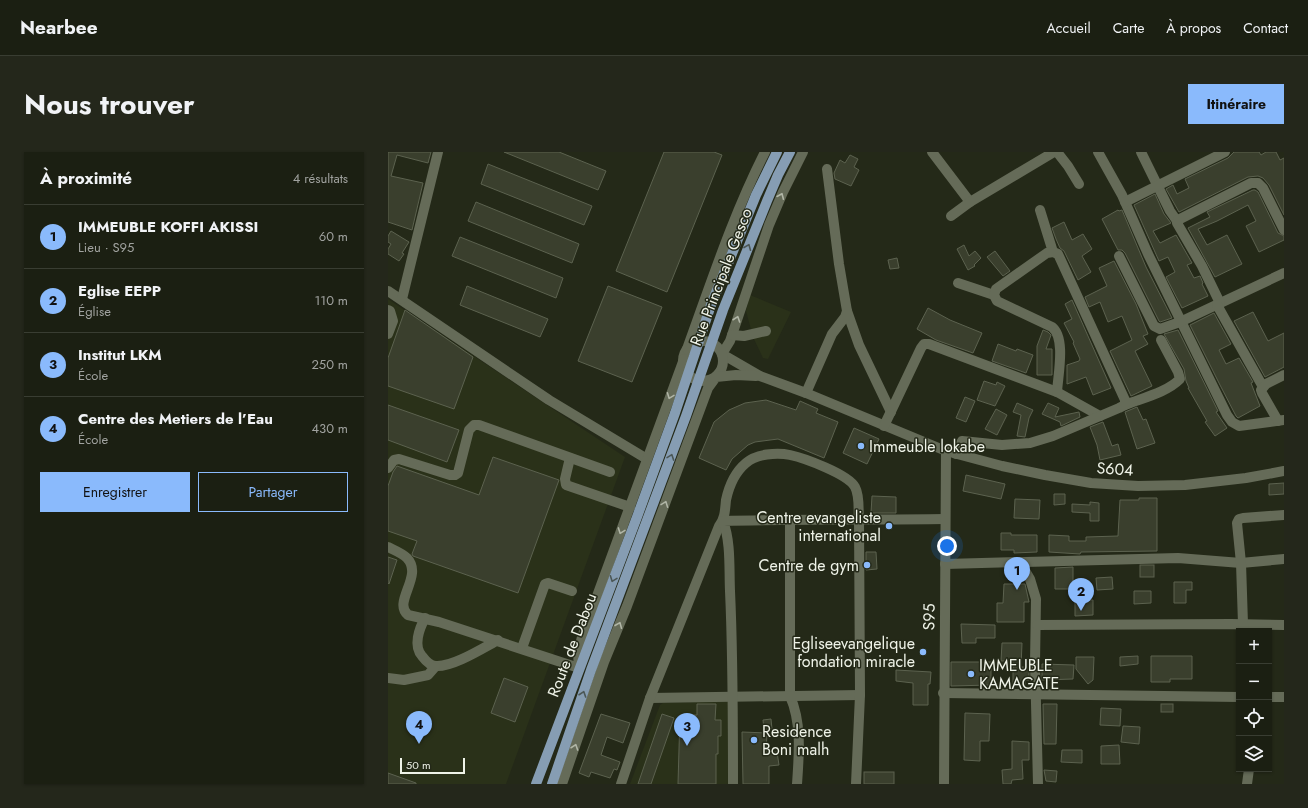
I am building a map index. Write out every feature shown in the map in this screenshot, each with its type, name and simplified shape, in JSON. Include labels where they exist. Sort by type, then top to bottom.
[{"type":"main road","name":"Rue Principale Gesco","points":[[637,516],[675,413],[712,305],[756,195],[777,152]]},
{"type":"main road","name":"Rue Principale Gesco","points":[[648,520],[723,310],[778,175],[790,152]]},
{"type":"main road","name":"Route de Dabou","points":[[536,784],[637,516]]},
{"type":"main road","name":"Route de Dabou","points":[[552,784],[591,670],[648,520]]},
{"type":"street","points":[[402,300],[438,152]]},
{"type":"street","points":[[388,547],[407,558],[410,562],[413,574],[402,606],[408,615],[425,618],[498,640],[580,668],[578,653],[582,637],[733,224],[765,152]]},
{"type":"street","points":[[722,354],[732,335],[769,225],[783,192],[803,152]]},
{"type":"street","points":[[932,152],[970,202]]},
{"type":"street","points":[[950,216],[970,202],[1054,152]]},
{"type":"street","points":[[1058,152],[1079,184]]},
{"type":"street","points":[[1098,152],[1125,202],[1180,322],[1219,400],[1232,422],[1239,426],[1281,421],[1262,393],[1263,387],[1219,304],[1178,221],[1170,211],[1140,152]]},
{"type":"street","points":[[1125,202],[1225,152]]},
{"type":"street","points":[[827,169],[847,311],[860,345],[891,412]]},
{"type":"street","points":[[1178,221],[1181,218],[1251,183],[1258,183],[1263,188],[1284,230]]},
{"type":"street","points":[[1040,210],[1053,252]]},
{"type":"street","points":[[1057,392],[1060,346],[1058,334],[1052,327],[997,301],[994,295],[996,289],[1047,253],[1053,252],[1058,254],[1077,294],[1125,400],[1125,405]]},
{"type":"street","points":[[1119,256],[1154,326],[1160,329],[1180,322],[1284,273]]},
{"type":"street","points":[[958,283],[994,295]]},
{"type":"street","points":[[388,291],[549,400],[647,459]]},
{"type":"street","points":[[388,310],[390,311],[393,321],[388,334]]},
{"type":"street","points":[[806,393],[832,334],[845,317],[847,311]]},
{"type":"street","points":[[732,335],[744,336],[766,331]]},
{"type":"street","points":[[956,454],[962,441],[1002,445],[1030,443],[1053,436],[1174,385],[1180,379],[1178,372],[1161,340]]},
{"type":"street","points":[[562,784],[604,662],[630,598],[708,388],[723,367],[724,360],[722,354],[719,349],[709,342],[697,342],[687,349]]},
{"type":"street","points":[[884,426],[924,344],[929,344],[1057,392],[1100,416]]},
{"type":"street","points":[[722,354],[760,376]]},
{"type":"street","points":[[684,359],[684,366],[687,372],[691,377],[697,380],[710,380],[716,377],[736,375],[760,376]]},
{"type":"street","points":[[1263,387],[1284,375]]},
{"type":"street","name":"S604","points":[[760,376],[806,393],[946,451],[1002,466],[1045,475],[1092,483],[1138,486],[1185,485],[1215,482],[1284,471]]},
{"type":"street","points":[[388,468],[394,460],[399,459],[450,475],[455,475],[458,473],[469,430],[474,425],[479,425],[610,472]]},
{"type":"street","name":"S95","points":[[944,784],[943,693],[946,451]]},
{"type":"street","points":[[733,784],[733,697],[727,534],[723,521],[733,477],[746,462],[766,454],[789,454],[846,477],[854,486],[857,495],[859,520],[860,695],[856,784]]},
{"type":"street","points":[[570,458],[565,479],[566,485],[630,507]]},
{"type":"street","points":[[1244,628],[1241,563],[1238,537],[1239,519],[1284,515]]},
{"type":"street","points":[[621,784],[650,698],[718,526],[723,521],[790,519],[945,519]]},
{"type":"street","points":[[790,519],[790,696],[795,707],[798,735],[797,784]]},
{"type":"street","points":[[945,564],[1178,558],[1241,563],[1284,559]]},
{"type":"street","points":[[1020,562],[1030,579],[1036,599],[1037,625],[1035,663],[1037,695],[1038,784]]},
{"type":"street","points":[[522,648],[545,584],[548,583],[572,591]]},
{"type":"street","points":[[425,618],[421,625],[418,637],[418,652],[427,662],[435,666],[450,664],[498,640]]},
{"type":"street","points":[[1037,625],[1244,628],[1284,625]]},
{"type":"street","points":[[388,678],[404,680],[428,675],[435,666]]},
{"type":"street","points":[[943,693],[1236,697]]},
{"type":"street","points":[[650,698],[860,695]]},
{"type":"street","points":[[1272,697],[1284,697]]},
{"type":"street","points":[[1247,784],[1249,772]]},
{"type":"shaded area","points":[[750,295],[791,312],[768,359],[763,358],[753,337],[746,311]]},
{"type":"shaded area","points":[[388,299],[625,457],[506,784],[388,784]]},
{"type":"shaded area","points":[[729,701],[730,784],[630,784],[660,705],[663,703]]},
{"type":"building","points":[[388,152],[431,152],[428,163],[397,155],[391,176],[423,183],[412,230],[388,222]]},
{"type":"building","points":[[504,152],[559,152],[606,171],[598,190]]},
{"type":"building","points":[[664,152],[714,152],[722,155],[667,292],[616,271]]},
{"type":"building","points":[[1234,152],[1259,152],[1261,155],[1266,152],[1276,152],[1280,160],[1284,158],[1284,215],[1269,185],[1263,178],[1258,176],[1248,177],[1179,212],[1166,189],[1173,185],[1177,194],[1189,188],[1185,179],[1228,158]]},
{"type":"building","points":[[850,155],[858,159],[854,167],[859,170],[851,186],[835,179],[834,173],[840,160],[845,163]]},
{"type":"building","points":[[488,164],[592,206],[584,225],[481,184]]},
{"type":"building","points":[[1253,190],[1258,192],[1278,233],[1284,236],[1284,240],[1259,252],[1246,226],[1256,221],[1248,205],[1198,229],[1207,245],[1227,235],[1242,264],[1215,277],[1188,228],[1210,217],[1207,212]]},
{"type":"building","points":[[1155,194],[1164,214],[1171,223],[1153,231],[1160,243],[1176,235],[1192,263],[1187,265],[1194,278],[1200,276],[1208,296],[1182,308],[1166,277],[1175,272],[1168,257],[1159,261],[1134,205]]},
{"type":"building","points":[[476,202],[579,244],[572,263],[468,221]]},
{"type":"building","points":[[1118,210],[1122,210],[1146,267],[1172,318],[1159,321],[1125,253],[1122,250],[1118,250],[1102,219]]},
{"type":"building","points":[[1064,222],[1072,240],[1083,234],[1092,249],[1082,256],[1091,272],[1078,280],[1064,251],[1060,248],[1052,228]]},
{"type":"building","points":[[391,231],[409,242],[399,261],[388,254],[388,249],[391,244],[388,242],[388,236]]},
{"type":"building","points":[[460,237],[563,278],[556,298],[452,256]]},
{"type":"building","points":[[964,245],[969,256],[975,251],[981,258],[974,265],[975,266],[968,270],[957,249]]},
{"type":"building","points":[[995,251],[1010,271],[1003,276],[987,257]]},
{"type":"building","points":[[897,258],[899,268],[890,269],[888,260]]},
{"type":"building","points":[[1114,261],[1136,304],[1148,334],[1143,336],[1148,344],[1135,351],[1152,386],[1131,396],[1110,351],[1132,340],[1122,316],[1108,322],[1100,302],[1089,307],[1085,297],[1107,286],[1099,268]]},
{"type":"building","points":[[467,286],[548,319],[540,337],[460,305]]},
{"type":"building","points":[[608,286],[662,307],[632,382],[578,361]]},
{"type":"building","points":[[1072,300],[1111,388],[1093,395],[1086,377],[1067,384],[1067,365],[1079,361],[1080,359],[1073,343],[1074,342],[1064,323],[1072,319],[1065,304]]},
{"type":"building","points":[[928,308],[950,320],[982,333],[973,353],[936,340],[917,329]]},
{"type":"building","points":[[405,310],[473,357],[454,409],[388,386],[388,358]]},
{"type":"building","points":[[1253,312],[1268,341],[1284,333],[1284,367],[1265,377],[1234,321]]},
{"type":"building","points":[[1214,313],[1231,344],[1219,350],[1226,364],[1239,358],[1253,382],[1251,383],[1260,406],[1238,418],[1190,325]]},
{"type":"building","points":[[1043,330],[1051,335],[1046,349],[1052,349],[1052,375],[1037,375],[1037,346]]},
{"type":"building","points":[[1178,330],[1218,411],[1216,412],[1227,428],[1215,436],[1205,422],[1207,421],[1188,388],[1184,369],[1164,334]]},
{"type":"building","points":[[998,344],[1016,351],[1017,349],[1033,355],[1026,373],[992,361]]},
{"type":"building","points":[[984,381],[996,385],[997,382],[1005,386],[995,406],[977,400]]},
{"type":"building","points":[[965,397],[975,401],[966,422],[956,418]]},
{"type":"building","points":[[766,400],[796,410],[800,401],[818,409],[816,413],[838,422],[824,458],[778,439],[755,442],[748,445],[732,459],[726,470],[699,458],[714,422],[729,410],[745,403]]},
{"type":"building","points":[[1017,403],[1033,410],[1029,418],[1025,437],[1017,436],[1021,415],[1013,412]]},
{"type":"building","points":[[1048,403],[1059,408],[1055,417],[1079,412],[1080,417],[1061,426],[1060,422],[1042,414]]},
{"type":"building","points":[[388,405],[459,430],[447,462],[388,440]]},
{"type":"building","points":[[1137,407],[1143,420],[1146,419],[1155,443],[1137,449],[1125,412]]},
{"type":"building","points":[[996,409],[1007,415],[997,435],[985,429]]},
{"type":"building","points":[[1103,422],[1112,446],[1118,444],[1121,455],[1100,460],[1097,445],[1090,427]]},
{"type":"building","name":"Immeuble lokabe","points":[[854,428],[879,439],[867,464],[843,453]]},
{"type":"building","points":[[493,457],[559,480],[518,593],[413,556],[412,554],[417,541],[388,531],[388,486],[397,466],[479,495]]},
{"type":"building","points":[[966,475],[1005,484],[1001,499],[963,491]]},
{"type":"building","points":[[1284,483],[1284,494],[1269,495],[1269,484]]},
{"type":"building","points":[[1054,494],[1065,494],[1065,504],[1054,505]]},
{"type":"building","points":[[872,496],[896,497],[896,513],[871,513]]},
{"type":"building","points":[[1139,498],[1157,498],[1157,551],[1081,552],[1080,554],[1049,552],[1049,535],[1069,536],[1069,541],[1086,541],[1086,537],[1118,536],[1120,500],[1139,500]]},
{"type":"building","points":[[1015,499],[1040,500],[1039,519],[1014,518]]},
{"type":"building","points":[[1090,502],[1099,503],[1099,521],[1090,521],[1090,513],[1072,512],[1072,504],[1090,505]]},
{"type":"building","points":[[1001,533],[1011,533],[1011,535],[1037,535],[1037,552],[1014,553],[1014,550],[1001,550]]},
{"type":"building","points":[[866,552],[876,552],[877,569],[866,570]]},
{"type":"building","points":[[388,557],[397,560],[389,584],[388,583]]},
{"type":"building","points":[[1140,565],[1154,565],[1154,577],[1140,577]]},
{"type":"building","points":[[1073,567],[1073,589],[1055,589],[1055,568]]},
{"type":"building","points":[[1112,577],[1113,589],[1097,590],[1096,578]]},
{"type":"building","points":[[1174,582],[1192,582],[1192,590],[1186,590],[1186,603],[1174,603]]},
{"type":"building","points":[[1004,584],[1025,584],[1029,602],[1024,602],[1024,622],[997,622],[997,603],[1003,603]]},
{"type":"building","points":[[1134,591],[1151,591],[1151,603],[1134,604]]},
{"type":"building","points":[[1075,600],[1093,600],[1093,615],[1075,616]]},
{"type":"building","points":[[961,624],[995,625],[995,638],[976,638],[976,643],[962,643]]},
{"type":"building","points":[[1002,643],[1022,643],[1021,667],[1029,667],[1029,680],[1025,680],[1025,685],[1013,685],[1013,661],[1001,661]]},
{"type":"building","points":[[1138,656],[1138,664],[1120,666],[1120,657]]},
{"type":"building","points":[[1151,656],[1192,656],[1192,679],[1170,679],[1170,682],[1151,682]]},
{"type":"building","points":[[1076,657],[1094,657],[1093,680],[1088,684],[1076,669]]},
{"type":"building","name":"IMMEUBLE KAMAGATE","points":[[951,662],[991,662],[991,685],[951,686]]},
{"type":"building","points":[[1042,664],[1074,665],[1073,679],[1042,680]]},
{"type":"building","points":[[896,670],[931,672],[930,684],[928,684],[928,705],[913,705],[913,683],[896,681]]},
{"type":"building","points":[[504,678],[528,687],[515,722],[491,713]]},
{"type":"building","points":[[697,704],[716,704],[715,720],[721,720],[721,736],[718,736],[718,754],[716,754],[716,784],[678,784],[680,715],[697,715]]},
{"type":"building","points":[[1043,704],[1057,704],[1056,744],[1044,744]]},
{"type":"building","points":[[1161,704],[1173,704],[1173,712],[1161,712]]},
{"type":"building","points":[[1101,708],[1121,709],[1120,726],[1100,725]]},
{"type":"building","points":[[965,713],[990,714],[989,741],[980,741],[980,761],[964,760]]},
{"type":"building","points":[[601,714],[630,723],[623,743],[607,737],[601,755],[620,762],[617,770],[614,769],[610,778],[591,772],[589,777],[579,773]]},
{"type":"building","points":[[662,714],[674,718],[651,784],[638,784]]},
{"type":"building","points":[[771,719],[772,729],[764,730],[763,720]]},
{"type":"building","points":[[1123,726],[1140,727],[1139,744],[1121,742]]},
{"type":"building","points":[[742,732],[767,733],[766,753],[777,752],[779,765],[769,766],[769,784],[743,784]]},
{"type":"building","points":[[1012,741],[1029,742],[1029,760],[1022,760],[1023,779],[1012,780],[1011,784],[1003,784],[1002,770],[1012,769]]},
{"type":"building","points":[[1119,745],[1120,764],[1101,764],[1101,746]]},
{"type":"building","points":[[1062,750],[1082,750],[1082,763],[1061,762]]},
{"type":"building","points":[[1044,770],[1057,771],[1056,782],[1046,781]]},
{"type":"building","points":[[864,772],[894,772],[894,784],[864,784]]},
{"type":"building","points":[[388,773],[416,783],[416,784],[388,784]]},
{"type":"place","name":"Immeuble lokabe","points":[[861,446]]},
{"type":"place","name":"Centre evangeliste international","points":[[889,526]]},
{"type":"place","name":"Centre de gym","points":[[867,565]]},
{"type":"place","name":"IMMEUBLE KOFFI AKISSI","points":[[1017,590]]},
{"type":"place","name":"Eglise EEPP","points":[[1081,611]]},
{"type":"place","name":"Egliseevangelique fondation miracle","points":[[923,652]]},
{"type":"place","name":"IMMEUBLE KAMAGATE","points":[[971,674]]},
{"type":"place","name":"Residence Boni malh","points":[[754,740]]},
{"type":"place","name":"Centre des Metiers de l’Eau","points":[[419,744]]},
{"type":"place","name":"Institut LKM","points":[[687,746]]}]
